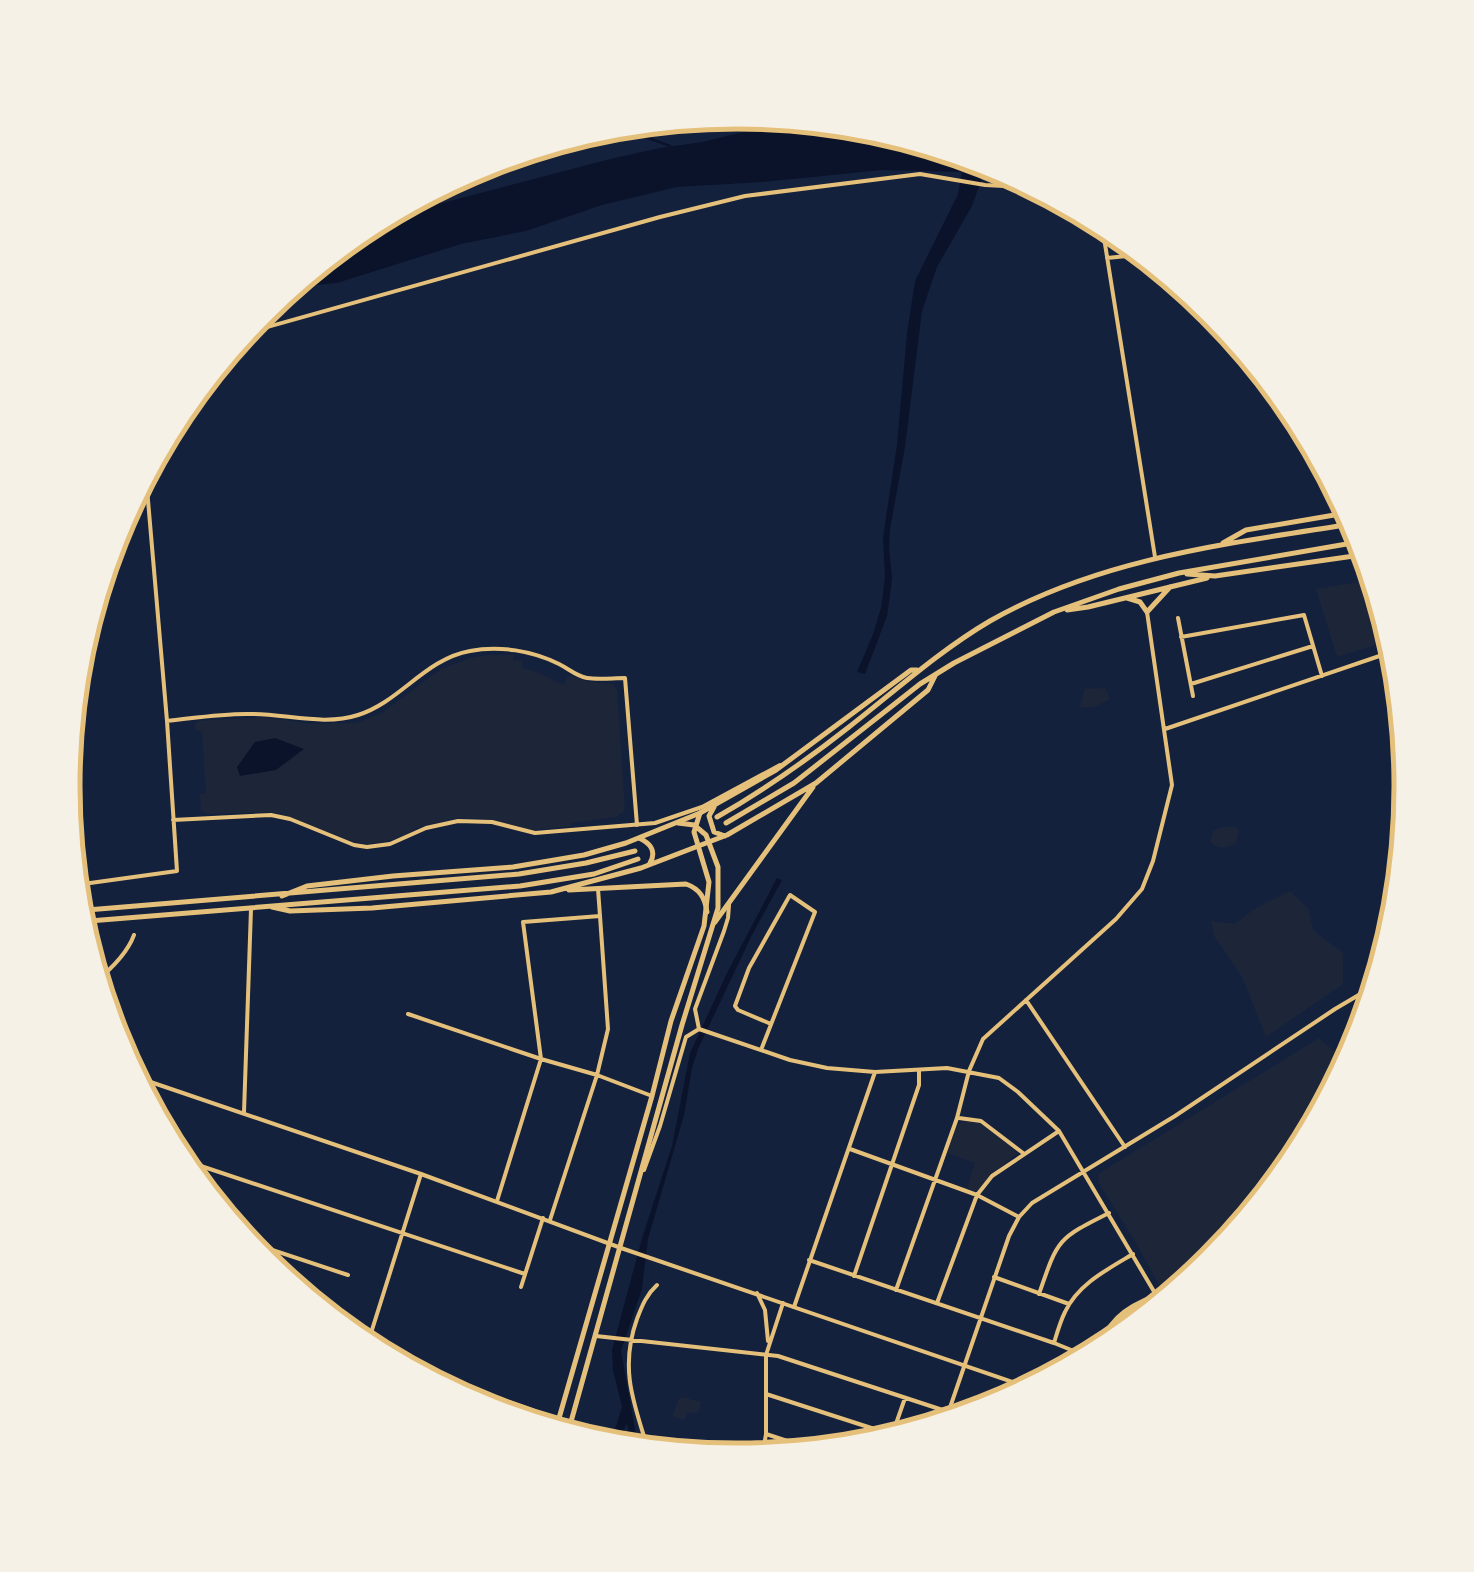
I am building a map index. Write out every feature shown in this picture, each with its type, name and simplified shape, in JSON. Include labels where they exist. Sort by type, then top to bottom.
[{"type":"main road","points":[[1221,545],[1246,530],[1335,515]]},
{"type":"main road","points":[[717,817],[796,768],[920,670],[991,620],[1056,590],[1155,557],[1340,527]]},
{"type":"main road","points":[[726,823],[794,783],[920,684],[1054,612],[1147,580],[1347,544]]},
{"type":"main road","points":[[1054,612],[1215,576],[1352,556]]},
{"type":"main road","points":[[1179,573],[1215,576]]},
{"type":"main road","points":[[1119,598],[1140,602],[1147,612],[1172,585]]},
{"type":"main road","points":[[282,896],[307,886],[353,880],[550,862],[639,838],[716,805],[789,761],[911,670],[920,670]]},
{"type":"main road","points":[[551,892],[648,866],[727,835],[816,783],[928,690],[936,674]]},
{"type":"main road","points":[[715,922],[816,783]]},
{"type":"main road","points":[[716,805],[709,816],[711,826],[719,836],[727,835]]},
{"type":"main road","points":[[560,1419],[671,1022],[707,912],[709,882],[694,832],[700,813]]},
{"type":"main road","points":[[572,1422],[682,1025],[715,922],[719,880],[710,843],[694,825],[678,823]]},
{"type":"main road","points":[[639,838],[652,849],[648,866]]},
{"type":"main road","points":[[92,911],[519,874],[636,850]]},
{"type":"main road","points":[[95,921],[539,884],[594,874],[638,860]]},
{"type":"main road","points":[[272,908],[372,908],[686,884],[698,890],[707,912]]},
{"type":"street","points":[[266,327],[745,196],[920,174],[1002,185]]},
{"type":"street","points":[[1103,241],[1155,557]]},
{"type":"street","points":[[1106,258],[1125,256]]},
{"type":"street","points":[[88,883],[177,871],[148,496]]},
{"type":"street","points":[[896,1290],[957,1118],[969,1071],[984,1038],[1106,928],[1142,889],[1153,861],[1172,785],[1147,612]]},
{"type":"street","points":[[1182,637],[1304,616],[1322,676]]},
{"type":"street","points":[[1178,618],[1193,696]]},
{"type":"street","points":[[1191,684],[1313,646]]},
{"type":"street","points":[[168,720],[246,714],[335,721],[383,706],[452,656],[495,649],[524,652],[591,679],[625,678],[636,825]]},
{"type":"street","points":[[1165,728],[1381,656]]},
{"type":"street","points":[[655,823],[702,807],[789,761]]},
{"type":"street","points":[[173,820],[271,815],[367,847],[390,844],[426,828],[458,821],[492,822],[535,834],[678,823]]},
{"type":"street","points":[[129,878],[130,887]]},
{"type":"street","points":[[550,1220],[597,1076],[608,1029],[598,889]]},
{"type":"street","points":[[761,1050],[772,1024],[815,912],[790,895],[749,968],[735,1006],[772,1024]]},
{"type":"street","points":[[699,1028],[695,1010],[728,918],[729,903]]},
{"type":"street","points":[[244,1112],[251,909]]},
{"type":"street","points":[[497,1201],[541,1059],[523,922],[600,916]]},
{"type":"street","points":[[107,973],[131,944],[134,934]]},
{"type":"street","points":[[949,1407],[1019,1217],[1032,1204],[1360,994]]},
{"type":"street","points":[[1026,1000],[1125,1148]]},
{"type":"street","points":[[408,1014],[652,1096]]},
{"type":"street","points":[[699,1028],[790,1060],[827,1068],[875,1072],[947,1068],[999,1078],[1059,1131],[1155,1292]]},
{"type":"street","points":[[641,1176],[686,1037],[699,1028]]},
{"type":"street","points":[[854,1276],[918,1085],[919,1069]]},
{"type":"street","points":[[794,1306],[875,1072]]},
{"type":"street","points":[[151,1082],[1013,1382]]},
{"type":"street","points":[[957,1118],[981,1121],[1023,1153]]},
{"type":"street","points":[[937,1304],[976,1195],[992,1176],[1059,1131]]},
{"type":"street","points":[[850,1149],[976,1195],[1019,1217]]},
{"type":"street","points":[[202,1166],[525,1274]]},
{"type":"street","points":[[372,1332],[421,1174]]},
{"type":"street","points":[[1040,1294],[1054,1250],[1064,1238],[1109,1213]]},
{"type":"street","points":[[520,1287],[542,1218]]},
{"type":"street","points":[[271,1250],[348,1276]]},
{"type":"street","points":[[1054,1343],[1069,1304],[1097,1275],[1133,1254]]},
{"type":"street","points":[[809,1260],[1074,1350]]},
{"type":"street","points":[[994,1277],[1069,1304]]},
{"type":"street","points":[[645,1436],[628,1375],[628,1341],[642,1304],[657,1285]]},
{"type":"street","points":[[757,1292],[765,1310],[768,1343]]},
{"type":"street","points":[[1106,1329],[1115,1318],[1147,1299]]},
{"type":"street","points":[[765,1442],[766,1355],[784,1303]]},
{"type":"street","points":[[596,1336],[778,1356],[943,1410]]},
{"type":"street","points":[[766,1394],[868,1429]]},
{"type":"street","points":[[897,1423],[905,1398]]},
{"type":"street","points":[[766,1434],[788,1441]]},
{"type":"shaded area","points":[[754,129],[823,135],[907,151],[982,177],[972,206],[937,267],[922,311],[890,529],[892,578],[887,616],[865,674],[857,672],[881,608],[885,577],[883,537],[915,281],[958,194],[962,172],[883,170],[677,187],[602,205],[526,231],[461,244],[337,283],[312,286],[372,240],[428,207],[610,159]]},
{"type":"shaded area","points":[[1361,581],[1378,644],[1337,657],[1316,589]]},
{"type":"shaded area","points":[[487,655],[513,655],[513,660],[523,661],[522,668],[563,685],[569,675],[613,684],[617,691],[625,810],[616,817],[532,830],[486,819],[458,818],[368,844],[270,812],[208,814],[201,810],[200,794],[206,793],[202,731],[196,730],[195,725],[198,721],[263,717],[311,724],[356,723],[382,713],[441,669]]},
{"type":"shaded area","points":[[1105,688],[1110,699],[1095,707],[1080,707],[1085,689]]},
{"type":"shaded area","points":[[275,738],[304,749],[276,770],[240,776],[237,767],[255,742]]},
{"type":"shaded area","points":[[1223,827],[1239,830],[1236,843],[1223,847],[1210,842],[1213,831]]},
{"type":"shaded area","points":[[777,878],[782,880],[751,937],[692,1068],[684,1115],[648,1239],[642,1289],[621,1351],[636,1435],[629,1433],[627,1423],[623,1432],[614,1431],[622,1407],[612,1350],[672,1146],[690,1053]]},
{"type":"shaded area","points":[[1290,891],[1308,908],[1313,930],[1343,953],[1343,984],[1266,1037],[1242,977],[1214,936],[1211,921],[1234,924]]},
{"type":"shaded area","points":[[1319,1038],[1337,1053],[1306,1115],[1258,1186],[1202,1251],[1161,1288],[1099,1183],[1098,1174]]},
{"type":"shaded area","points":[[965,1121],[980,1123],[1017,1152],[977,1192],[967,1188],[975,1163],[947,1153],[957,1125]]},
{"type":"shaded area","points":[[682,1397],[701,1402],[699,1412],[687,1413],[684,1420],[673,1416]]},
{"type":"waterway","points":[[643,136],[670,146]]}]
